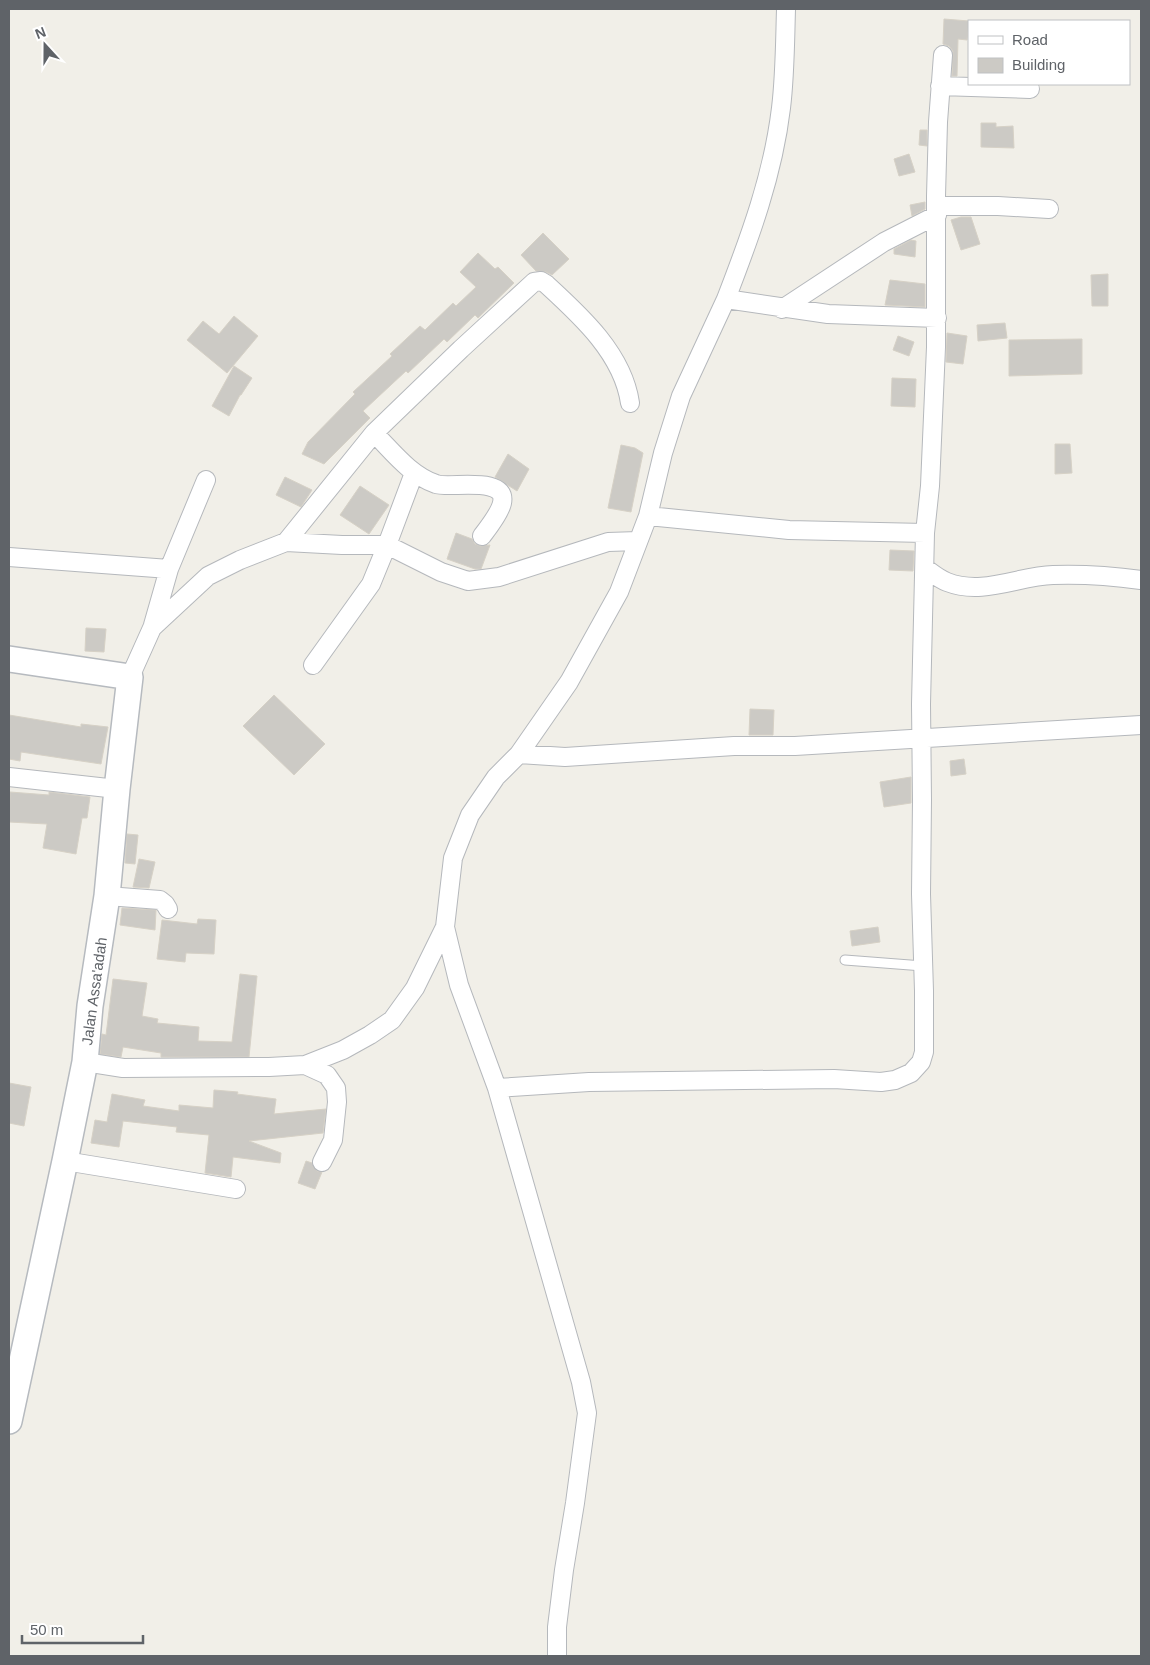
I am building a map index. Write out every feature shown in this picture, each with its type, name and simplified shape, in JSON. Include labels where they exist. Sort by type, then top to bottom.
[{"type":"street","points":[[84,1062],[123,1068],[305,1065],[343,1050],[392,1020],[415,988],[445,928],[453,858],[470,815],[496,777],[519,754],[569,682],[619,592],[648,516],[663,452],[680,396],[726,300],[765,192],[782,107],[786,9]]},
{"type":"street","points":[[497,1088],[614,1082],[834,1079],[881,1082],[895,1080],[911,1074],[921,1062],[924,1052],[921,894],[921,704],[925,533],[930,486],[937,318],[937,211],[940,86],[943,55]]},
{"type":"street","points":[[940,86],[1030,89]]},
{"type":"street","points":[[782,308],[884,242],[937,211],[998,206],[1049,209]]},
{"type":"street","points":[[286,542],[374,433],[534,282],[541,281],[546,284],[580,315],[604,345],[623,376],[628,387],[630,402]]},
{"type":"street","points":[[726,300],[828,314],[937,318]]},
{"type":"street","points":[[374,433],[414,473],[438,485],[487,486],[499,491],[502,496],[502,504],[482,536]]},
{"type":"street","points":[[313,666],[371,584],[414,473]]},
{"type":"street","points":[[9,660],[130,677],[152,628],[169,569],[206,480]]},
{"type":"street","points":[[648,516],[789,530],[925,533]]},
{"type":"street","points":[[152,628],[208,576],[240,560],[286,542],[387,545],[441,572],[468,580],[499,577],[608,542],[622,540],[638,542]]},
{"type":"street","points":[[9,557],[169,569]]},
{"type":"street","points":[[925,568],[948,582],[970,586],[989,587],[1027,578],[1052,575],[1111,576],[1141,580]]},
{"type":"street","name":"Jalan Assa'adah","points":[[9,1421],[65,1161],[84,1062],[90,1006],[107,896],[130,677]]},
{"type":"street","points":[[519,754],[565,757],[734,746],[795,746],[1141,724]]},
{"type":"street","points":[[9,777],[117,789]]},
{"type":"street","points":[[107,896],[160,900],[168,909]]},
{"type":"street","points":[[445,928],[459,985],[497,1088],[581,1382],[586,1413],[557,1627],[557,1656]]},
{"type":"street","points":[[305,1065],[327,1074],[336,1088],[333,1140],[322,1162]]},
{"type":"street","points":[[65,1161],[236,1189]]},
{"type":"lane","points":[[844,960],[922,966]]},
{"type":"building","points":[[944,19],[968,21],[967,40],[958,39],[957,76],[952,76],[953,51],[949,46],[943,44]]},
{"type":"building","points":[[981,123],[996,123],[996,127],[1013,126],[1014,148],[981,147]]},
{"type":"building","points":[[920,130],[927,130],[927,146],[919,145]]},
{"type":"building","points":[[909,154],[915,172],[899,176],[894,159]]},
{"type":"building","points":[[925,202],[925,209],[912,216],[910,205]]},
{"type":"building","points":[[971,217],[980,244],[961,250],[951,220]]},
{"type":"building","points":[[543,233],[569,259],[552,275],[536,271],[521,255]]},
{"type":"building","points":[[911,240],[916,241],[915,257],[894,254],[894,249]]},
{"type":"building","points":[[478,253],[495,269],[498,267],[514,283],[478,318],[475,315],[447,342],[444,339],[363,411],[370,418],[324,464],[302,454],[308,442],[355,394],[353,392],[392,356],[390,354],[420,326],[425,330],[453,303],[456,306],[476,287],[460,272]]},
{"type":"building","points":[[1108,274],[1108,306],[1092,306],[1091,275]]},
{"type":"building","points":[[890,280],[925,284],[925,307],[885,305]]},
{"type":"building","points":[[234,316],[258,336],[227,373],[187,340],[203,321],[219,334]]},
{"type":"building","points":[[1005,323],[1007,338],[978,341],[977,325]]},
{"type":"building","points":[[947,333],[967,336],[963,364],[946,362]]},
{"type":"building","points":[[898,336],[914,342],[909,356],[893,350]]},
{"type":"building","points":[[1082,339],[1082,374],[1009,376],[1009,340]]},
{"type":"building","points":[[234,366],[252,378],[229,416],[212,406]]},
{"type":"building","points":[[892,378],[916,379],[915,407],[891,406]]},
{"type":"building","points":[[1055,444],[1070,444],[1072,473],[1055,474]]},
{"type":"building","points":[[621,445],[635,448],[643,453],[631,512],[608,508]]},
{"type":"building","points":[[508,454],[529,469],[517,491],[495,477]]},
{"type":"building","points":[[285,477],[312,490],[301,507],[276,495]]},
{"type":"building","points":[[360,486],[389,505],[369,534],[340,515]]},
{"type":"building","points":[[456,533],[472,539],[475,544],[480,546],[490,545],[481,569],[475,569],[447,559]]},
{"type":"building","points":[[890,550],[914,551],[913,571],[889,570]]},
{"type":"building","points":[[86,628],[106,629],[104,652],[85,651]]},
{"type":"building","points":[[274,695],[325,744],[294,775],[243,726]]},
{"type":"building","points":[[750,709],[774,710],[773,735],[749,735]]},
{"type":"building","points":[[9,715],[81,727],[81,724],[108,727],[101,764],[21,752],[20,761],[9,759]]},
{"type":"building","points":[[964,759],[966,774],[951,776],[950,761]]},
{"type":"building","points":[[911,777],[911,803],[884,807],[880,782]]},
{"type":"building","points":[[10,792],[49,795],[49,792],[90,797],[87,818],[82,818],[76,854],[43,848],[47,824],[9,822]]},
{"type":"building","points":[[127,834],[138,835],[135,864],[125,863]]},
{"type":"building","points":[[139,859],[155,862],[149,888],[133,887]]},
{"type":"building","points":[[122,908],[156,910],[155,930],[120,925]]},
{"type":"building","points":[[198,919],[216,920],[214,954],[186,953],[185,962],[157,959],[162,920],[197,924]]},
{"type":"building","points":[[878,927],[880,942],[852,946],[850,931]]},
{"type":"building","points":[[240,974],[257,976],[249,1057],[161,1057],[161,1053],[123,1047],[121,1057],[100,1054],[102,1034],[106,1035],[113,979],[147,983],[142,1016],[158,1019],[157,1023],[199,1027],[198,1041],[232,1042]]},
{"type":"building","points":[[9,1083],[31,1087],[24,1126],[9,1123]]},
{"type":"building","points":[[214,1090],[276,1099],[274,1114],[326,1109],[323,1133],[249,1141],[281,1153],[280,1163],[233,1157],[231,1177],[205,1173],[209,1135],[176,1132],[177,1127],[123,1121],[119,1147],[91,1143],[95,1120],[107,1122],[112,1094],[145,1100],[143,1106],[179,1111],[179,1105],[213,1108]]},
{"type":"building","points":[[306,1161],[312,1163],[317,1171],[322,1172],[315,1189],[298,1183]]}]
